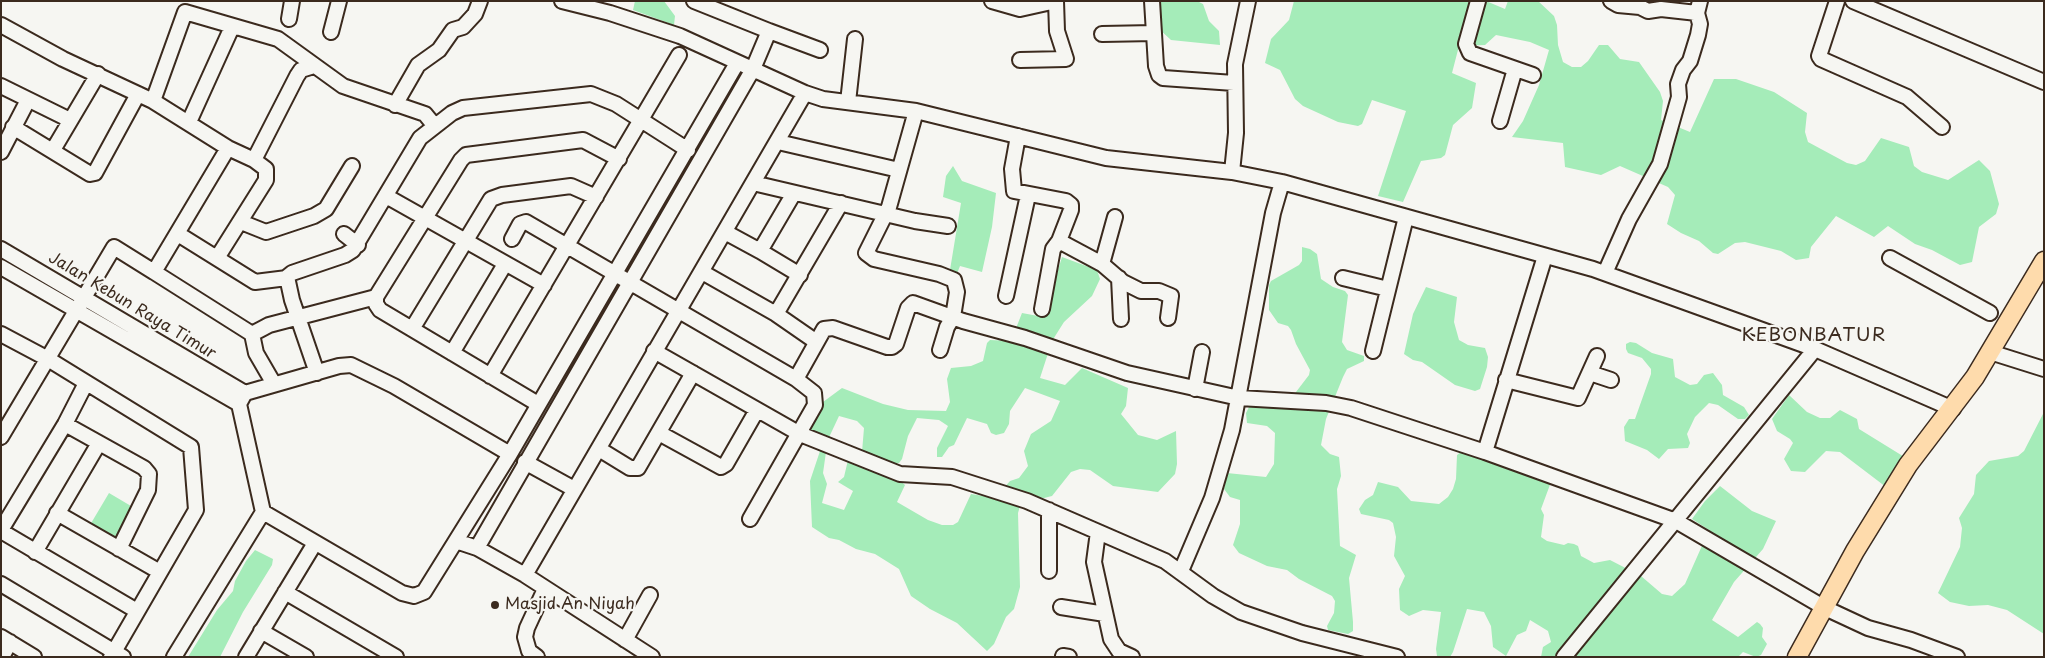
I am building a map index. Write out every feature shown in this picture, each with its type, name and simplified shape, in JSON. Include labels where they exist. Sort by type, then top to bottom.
[{"type":"main road","points":[[1797,657],[1855,551],[1908,465],[1953,409],[1990,352],[2044,261]]},
{"type":"street","points":[[289,19],[292,1]]},
{"type":"street","points":[[331,32],[339,1]]},
{"type":"street","points":[[395,105],[418,65],[439,50],[453,30],[463,26],[475,14],[480,1]]},
{"type":"street","points":[[562,1],[610,13],[680,36],[805,93],[823,99],[916,111],[1106,158],[1232,172],[1282,182],[1545,256],[1605,274],[1815,349],[1953,409]]},
{"type":"street","points":[[694,1],[820,50]]},
{"type":"street","points":[[992,1],[1020,9],[1056,1],[1057,31],[1066,59],[1020,60]]},
{"type":"street","points":[[1152,1],[1156,66],[1160,75],[1163,78],[1234,83]]},
{"type":"street","points":[[1232,172],[1236,133],[1234,83],[1239,35],[1248,1]]},
{"type":"street","points":[[1478,1],[1466,44],[1468,50],[1474,56],[1533,75]]},
{"type":"street","points":[[1605,274],[1629,219],[1660,164],[1679,97],[1678,84],[1683,70],[1690,61],[1700,24],[1699,7],[1648,11],[1640,7],[1618,5],[1610,1]]},
{"type":"street","points":[[1837,1],[1819,56],[1821,59],[1907,97],[1942,127]]},
{"type":"street","points":[[1853,1],[2044,82]]},
{"type":"street","points":[[153,101],[187,7],[232,27],[278,39],[342,86],[425,114],[434,126]]},
{"type":"street","points":[[1,25],[153,101],[228,148],[254,160],[266,169],[268,175],[241,222],[217,258]]},
{"type":"street","points":[[189,122],[232,27]]},
{"type":"street","points":[[477,548],[753,68],[769,31]]},
{"type":"street","points":[[1102,34],[1154,33]]},
{"type":"street","points":[[848,102],[855,39]]},
{"type":"street","points":[[490,376],[679,55]]},
{"type":"street","points":[[263,512],[402,593],[414,596],[422,594],[510,454],[737,63]]},
{"type":"street","points":[[254,160],[297,76],[301,70],[314,66]]},
{"type":"street","points":[[1500,121],[1515,69]]},
{"type":"street","points":[[53,150],[98,74]]},
{"type":"street","points":[[1,86],[70,120]]},
{"type":"street","points":[[525,575],[805,93]]},
{"type":"street","points":[[13,127],[90,174],[95,173],[138,94]]},
{"type":"street","points":[[178,234],[255,282],[287,278],[292,273],[349,254],[358,245],[420,138],[452,113],[463,108],[586,95],[605,98],[642,119],[688,150]]},
{"type":"street","points":[[1,152],[28,100]]},
{"type":"street","points":[[916,111],[886,213],[866,254],[874,259],[951,278],[957,285],[953,316],[947,327],[940,350]]},
{"type":"street","points":[[1018,136],[1012,183],[1014,191],[1066,201],[1071,205],[1059,242],[1053,249],[1042,309]]},
{"type":"street","points":[[538,404],[380,310],[376,304],[376,297],[461,160],[470,153],[583,140],[618,159]]},
{"type":"street","points":[[778,142],[900,170]]},
{"type":"street","points":[[154,272],[228,148]]},
{"type":"street","points":[[241,222],[266,232],[314,216],[326,209],[352,166]]},
{"type":"street","points":[[1181,571],[1212,498],[1239,398],[1274,213],[1282,182]]},
{"type":"street","points":[[753,183],[948,226]]},
{"type":"street","points":[[412,329],[488,202],[494,197],[571,186],[596,197]]},
{"type":"street","points":[[760,251],[794,193]]},
{"type":"street","points":[[1006,296],[1028,195]]},
{"type":"street","points":[[386,196],[466,240],[504,264],[544,284]]},
{"type":"street","points":[[776,314],[841,203]]},
{"type":"street","points":[[1102,264],[1115,217]]},
{"type":"street","points":[[1373,352],[1406,217]]},
{"type":"street","points":[[512,239],[522,222],[567,245],[630,284],[796,379],[811,390],[816,397],[814,406],[800,434],[750,519]]},
{"type":"street","points":[[725,232],[800,274]]},
{"type":"street","points":[[344,234],[358,245]]},
{"type":"street","points":[[1059,242],[1102,264],[1119,278],[1140,291],[1159,291],[1171,296],[1168,318]]},
{"type":"street","points":[[1,437],[78,311],[114,247],[252,334],[256,353],[274,384]]},
{"type":"street","name":"Jalan Kebun Raya Timur","points":[[1,249],[85,298],[242,398]]},
{"type":"street","points":[[1485,452],[1545,256]]},
{"type":"street","points":[[1890,258],[1990,313]]},
{"type":"street","points":[[452,353],[504,264]]},
{"type":"street","name":"Jalan Kebun Raya Timur","points":[[1,267],[78,311],[242,398]]},
{"type":"street","points":[[702,272],[776,314],[815,341]]},
{"type":"street","points":[[287,278],[292,300],[318,373]]},
{"type":"street","points":[[1119,278],[1121,319]]},
{"type":"street","points":[[1343,278],[1388,289]]},
{"type":"street","points":[[252,334],[269,325],[376,297]]},
{"type":"street","points":[[796,379],[822,330],[833,328],[887,347],[892,347],[896,344],[908,308],[912,304],[1025,338],[1102,366],[1195,389],[1239,398],[1326,403],[1351,408],[1485,452],[1676,521],[1825,608],[1868,628],[1911,640],[1957,657]]},
{"type":"street","points":[[1,584],[116,655],[137,611],[197,506],[190,447],[185,442],[48,359],[3,339]]},
{"type":"street","points":[[1564,657],[1815,349]]},
{"type":"street","points":[[654,352],[800,434],[900,474],[952,477],[1048,510],[1165,561],[1213,596],[1241,612],[1302,632],[1397,657]]},
{"type":"street","points":[[1195,389],[1202,352]]},
{"type":"street","points":[[1990,352],[2044,368]]},
{"type":"street","points":[[1506,380],[1575,398],[1580,396],[1597,356]]},
{"type":"street","points":[[174,657],[263,512],[242,398],[274,384],[339,366],[358,368],[510,454]]},
{"type":"street","points":[[599,449],[630,468],[636,469],[640,467],[693,373]]},
{"type":"street","points":[[1590,373],[1611,380]]},
{"type":"street","points":[[86,383],[65,424],[1,530],[35,552],[137,611]]},
{"type":"street","points":[[659,433],[721,468],[726,464],[757,410]]},
{"type":"street","points":[[65,424],[144,468],[149,474],[148,490],[119,549]]},
{"type":"street","points":[[35,552],[99,442]]},
{"type":"street","points":[[525,462],[574,489]]},
{"type":"street","points":[[1048,510],[1049,570]]},
{"type":"street","points":[[58,513],[160,572]]},
{"type":"street","points":[[1098,532],[1094,562],[1114,651],[1119,651],[1132,657]]},
{"type":"street","points":[[456,542],[477,548],[525,575],[652,657]]},
{"type":"street","points":[[246,657],[315,543]]},
{"type":"street","points":[[537,657],[529,651],[525,637],[526,628],[546,590]]},
{"type":"street","points":[[285,592],[381,653],[396,657]]},
{"type":"street","points":[[625,640],[650,595]]},
{"type":"street","points":[[1061,607],[1105,614]]},
{"type":"street","points":[[261,632],[302,656]]},
{"type":"street","points":[[2,657],[5,639],[34,657]]},
{"type":"green space","points":[[635,1],[664,1],[675,16],[674,25],[633,10]]},
{"type":"green space","points":[[1156,1],[1197,1],[1203,4],[1209,21],[1219,31],[1220,45],[1171,40],[1158,28]]},
{"type":"green space","points":[[1294,1],[1486,1],[1505,9],[1508,1],[1538,1],[1554,16],[1557,25],[1558,45],[1563,62],[1572,67],[1581,67],[1588,61],[1599,45],[1608,45],[1620,59],[1639,62],[1660,92],[1663,101],[1661,120],[1690,132],[1714,79],[1736,79],[1774,92],[1807,113],[1805,132],[1808,142],[1847,163],[1856,165],[1865,161],[1881,138],[1909,147],[1914,166],[1922,172],[1948,180],[1979,160],[1990,171],[1999,204],[1996,214],[1979,227],[1972,262],[1960,265],[1932,250],[1915,244],[1888,226],[1874,237],[1836,216],[1811,247],[1809,258],[1796,260],[1781,251],[1745,242],[1735,243],[1718,254],[1713,253],[1699,241],[1667,224],[1675,195],[1668,187],[1620,166],[1601,175],[1565,167],[1563,143],[1512,137],[1523,121],[1539,85],[1549,50],[1530,42],[1496,35],[1485,45],[1459,46],[1452,73],[1476,83],[1472,108],[1453,125],[1445,155],[1441,158],[1421,161],[1403,202],[1378,196],[1406,111],[1372,100],[1362,124],[1358,126],[1338,122],[1303,106],[1295,99],[1280,70],[1265,63],[1271,39],[1289,20]]},
{"type":"green space","points":[[953,166],[962,181],[996,193],[992,227],[982,272],[960,266],[956,276],[950,270],[961,203],[943,197],[946,176]]},
{"type":"green space","points":[[1302,247],[1310,249],[1317,254],[1321,279],[1333,287],[1345,291],[1348,295],[1342,342],[1347,350],[1364,356],[1364,361],[1347,369],[1343,377],[1326,419],[1321,445],[1330,454],[1339,457],[1341,476],[1337,489],[1340,546],[1356,555],[1349,578],[1353,631],[1348,634],[1328,630],[1327,626],[1334,613],[1335,601],[1332,596],[1299,579],[1287,570],[1267,566],[1239,553],[1233,545],[1240,524],[1240,500],[1230,497],[1224,489],[1227,473],[1266,477],[1274,464],[1275,433],[1267,426],[1247,423],[1246,413],[1251,403],[1283,409],[1309,375],[1310,370],[1291,330],[1288,326],[1278,323],[1269,310],[1269,285],[1271,281],[1299,265],[1302,261]]},
{"type":"green space","points":[[1062,257],[1097,270],[1100,279],[1092,296],[1064,322],[1052,341],[1040,378],[1065,385],[1082,368],[1128,388],[1126,406],[1121,414],[1138,435],[1157,440],[1176,431],[1177,464],[1175,474],[1158,492],[1113,486],[1090,470],[1080,469],[1071,472],[1052,496],[1044,498],[1023,496],[1018,513],[1020,587],[1014,609],[1006,617],[994,644],[987,651],[957,623],[930,609],[911,596],[899,569],[875,554],[856,549],[839,540],[829,538],[812,527],[810,481],[820,451],[810,441],[811,428],[823,402],[842,388],[883,404],[908,410],[946,411],[950,402],[947,379],[951,368],[971,366],[983,361],[987,343],[990,340],[1011,341],[1022,313],[1038,316],[1050,309]],"holes":[[[1025,388],[1060,401],[1051,421],[1031,434],[1024,451],[1028,466],[1019,478],[1010,481],[995,498],[971,494],[958,522],[953,525],[942,525],[928,520],[897,502],[905,485],[898,479],[848,460],[844,477],[838,482],[853,491],[844,510],[822,503],[827,484],[823,473],[826,452],[824,448],[839,416],[857,421],[864,428],[862,452],[895,464],[899,463],[902,459],[908,436],[917,418],[939,420],[948,426],[937,448],[937,457],[942,457],[949,447],[954,445],[967,418],[987,424],[991,433],[996,435],[1004,433],[1009,424],[1010,411]]]},
{"type":"green space","points":[[1426,287],[1457,297],[1454,322],[1459,340],[1468,345],[1485,348],[1488,357],[1487,367],[1480,389],[1475,391],[1455,385],[1422,362],[1413,360],[1404,354],[1413,314]]},
{"type":"green space","points":[[1630,342],[1636,343],[1652,353],[1673,359],[1675,377],[1690,385],[1697,384],[1704,375],[1713,373],[1722,385],[1723,395],[1744,407],[1749,415],[1745,419],[1738,419],[1718,405],[1709,403],[1695,417],[1687,434],[1690,443],[1688,448],[1668,449],[1659,459],[1647,450],[1625,441],[1624,427],[1629,419],[1635,419],[1651,374],[1651,369],[1642,358],[1628,353],[1626,344]]},
{"type":"green space","points":[[1789,395],[1807,412],[1820,418],[1830,418],[1840,410],[1857,419],[1859,429],[1906,458],[1894,470],[1886,487],[1840,452],[1826,451],[1805,472],[1791,471],[1784,459],[1793,443],[1777,431],[1772,419]]},
{"type":"green space","points":[[2044,412],[2044,634],[2007,610],[1988,605],[1969,606],[1950,602],[1938,593],[1960,547],[1962,528],[1959,518],[1974,494],[1976,475],[1989,461],[2018,456],[2024,451]]},
{"type":"green space","points":[[1461,452],[1551,482],[1541,509],[1544,515],[1541,537],[1547,541],[1564,545],[1568,543],[1574,544],[1578,546],[1581,556],[1594,563],[1610,560],[1641,576],[1662,594],[1672,596],[1685,584],[1709,530],[1692,519],[1705,501],[1720,486],[1752,511],[1776,521],[1763,549],[1734,582],[1712,620],[1738,637],[1757,622],[1760,624],[1763,628],[1762,637],[1767,644],[1761,655],[1756,657],[1743,652],[1738,657],[1541,657],[1543,647],[1551,642],[1548,631],[1530,620],[1526,631],[1517,635],[1506,656],[1493,647],[1491,626],[1484,612],[1467,609],[1450,657],[1437,656],[1436,649],[1441,612],[1423,610],[1409,616],[1400,610],[1399,589],[1405,576],[1394,556],[1396,537],[1393,523],[1389,520],[1361,514],[1359,509],[1365,500],[1373,495],[1378,482],[1398,487],[1411,501],[1439,504],[1448,497],[1453,489],[1456,479],[1457,455]]},
{"type":"green space","points":[[109,493],[131,506],[116,537],[90,525]]},
{"type":"green space","points":[[255,550],[273,559],[272,565],[243,612],[220,657],[188,657],[217,610],[233,591],[235,581],[246,561]]},
{"type":"place","name":"Masjid An Niyah","points":[[495,605]]},
{"type":"district","name":"KEBONBATUR","points":[[1814,336]]}]
